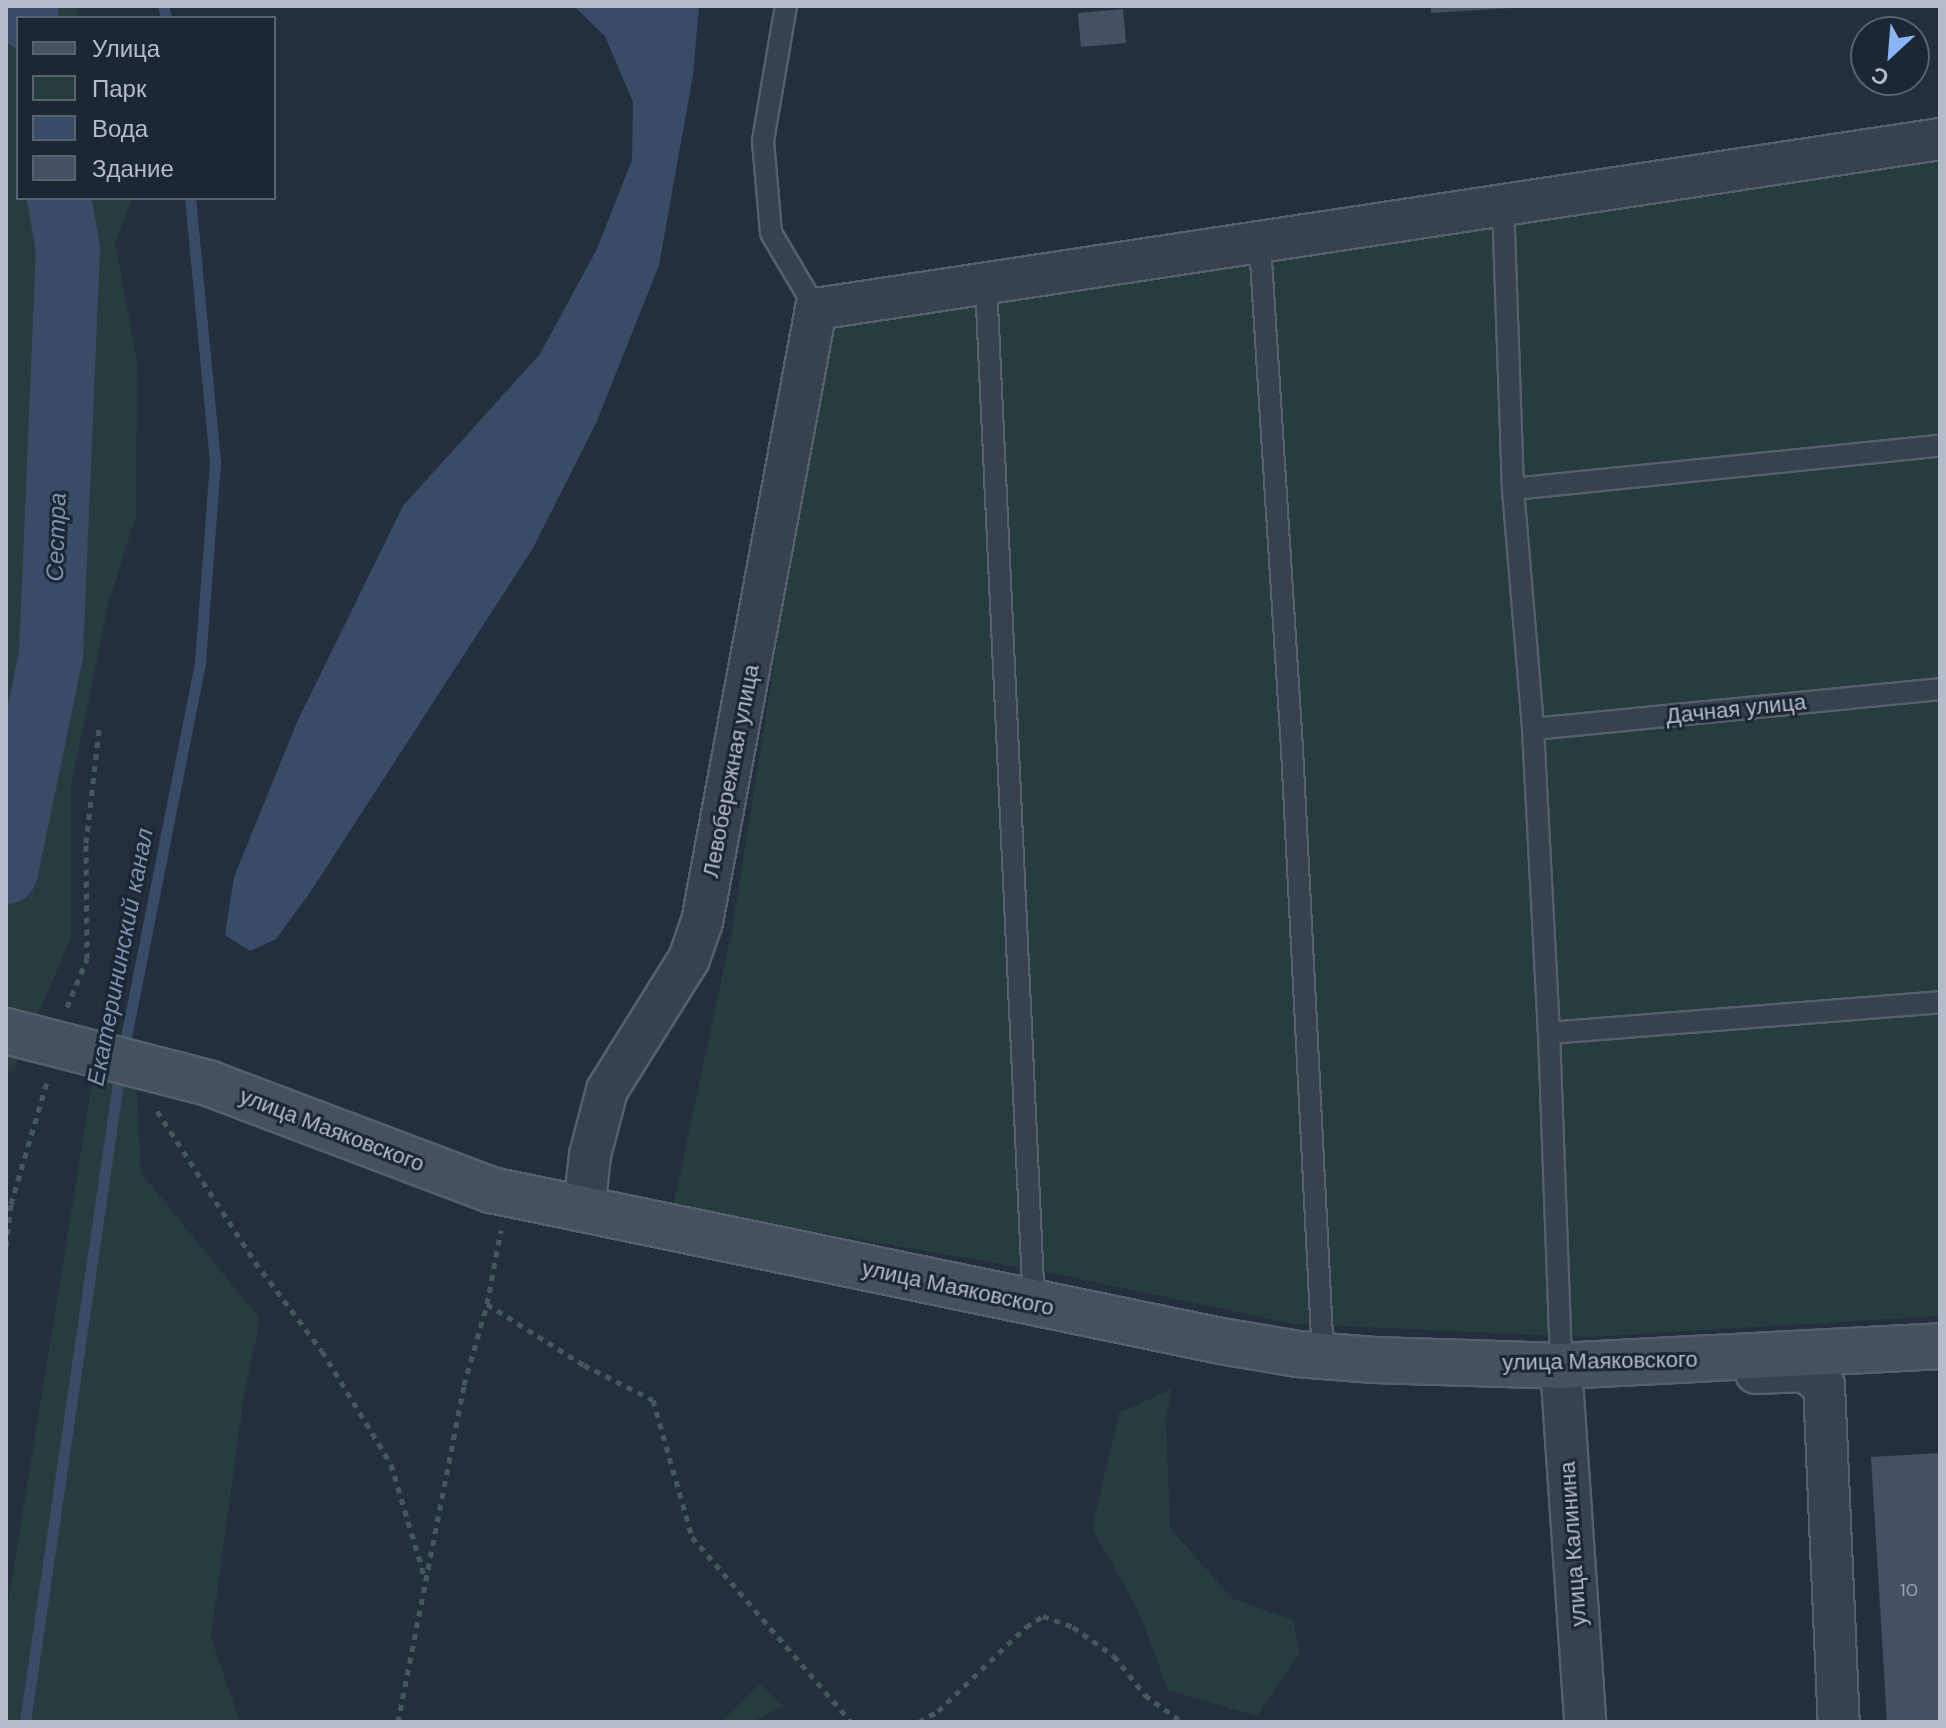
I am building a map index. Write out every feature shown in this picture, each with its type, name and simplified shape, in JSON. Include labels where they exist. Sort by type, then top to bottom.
[{"type":"street","points":[[816,309],[1940,139]]},
{"type":"street","name":"Левобережная улица","points":[[584,1210],[590,1155],[607,1090],[689,959],[702,922],[816,309]]},
{"type":"street","name":"улица Маяковского","points":[[6,1031],[208,1083],[508,1194],[1221,1341],[1323,1356],[1561,1366],[1940,1346]]},
{"type":"street","points":[[1618,1363],[1668,1377],[1804,1371],[1824,1385],[1839,1722]]},
{"type":"street","name":"улица Калинина","points":[[1561,1366],[1585,1722]]},
{"type":"lane","points":[[786,6],[763,141],[771,233],[816,309]]},
{"type":"lane","points":[[1503,203],[1513,489],[1533,729],[1549,1033],[1561,1366]]},
{"type":"lane","points":[[1260,244],[1292,749],[1323,1356]]},
{"type":"lane","points":[[986,284],[1034,1304]]},
{"type":"lane","points":[[1513,489],[1940,446]]},
{"type":"lane","name":"Дачная улица","points":[[1533,729],[1940,689]]},
{"type":"lane","points":[[1549,1033],[1940,1002]]},
{"type":"path","points":[[61,1019],[87,959],[86,843],[99,730]]},
{"type":"path","points":[[6,1246],[11,1204],[49,1077]]},
{"type":"path","points":[[151,1103],[255,1262],[322,1351],[391,1464],[425,1579]]},
{"type":"path","points":[[398,1722],[464,1385],[487,1304],[508,1194]]},
{"type":"path","points":[[487,1304],[584,1365],[653,1400],[692,1537],[851,1722]]},
{"type":"path","points":[[919,1722],[938,1711],[1026,1627],[1043,1616],[1073,1627],[1114,1656],[1145,1695],[1182,1722]]},
{"type":"green space","points":[[6,6],[77,6],[80,16],[16,16],[16,200],[132,200],[115,241],[137,362],[136,516],[109,601],[71,786],[71,938],[14,1069],[6,1073]]},
{"type":"green space","points":[[1940,153],[1940,1316],[1588,1337],[1294,1324],[1052,1273],[673,1207],[732,930],[827,327]]},
{"type":"green space","points":[[95,1065],[136,1075],[141,1173],[260,1319],[243,1402],[211,1638],[240,1722],[6,1722],[6,1616]]},
{"type":"green space","points":[[1172,1389],[1166,1419],[1170,1528],[1233,1599],[1293,1620],[1300,1653],[1256,1716],[1168,1690],[1138,1610],[1092,1528],[1119,1413]]},
{"type":"green space","points":[[760,1683],[783,1706],[751,1722],[707,1722],[724,1719]]},
{"type":"water","points":[[574,6],[699,6],[693,75],[659,265],[597,421],[533,548],[311,891],[276,939],[250,951],[225,935],[234,877],[298,720],[403,506],[540,354],[597,249],[632,160],[633,102],[605,36]]},
{"type":"building","points":[[1431,6],[1511,6],[1511,8],[1431,13]]},
{"type":"building","points":[[1123,9],[1126,43],[1081,47],[1078,13]]},
{"type":"building","points":[[1940,1453],[1940,1722],[1887,1722],[1871,1457]]},
{"type":"waterway","name":"Сестра","points":[[25,6],[27,16]]},
{"type":"waterway","name":"Екатерининский канал","points":[[163,6],[166,16]]},
{"type":"waterway","name":"Сестра","points":[[6,872],[51,654],[68,249],[59,200]]},
{"type":"waterway","name":"Екатерининский канал","points":[[123,1052],[200,662],[215,462],[190,200]]},
{"type":"waterway","name":"Екатерининский канал","points":[[25,1722],[120,1069]]}]
